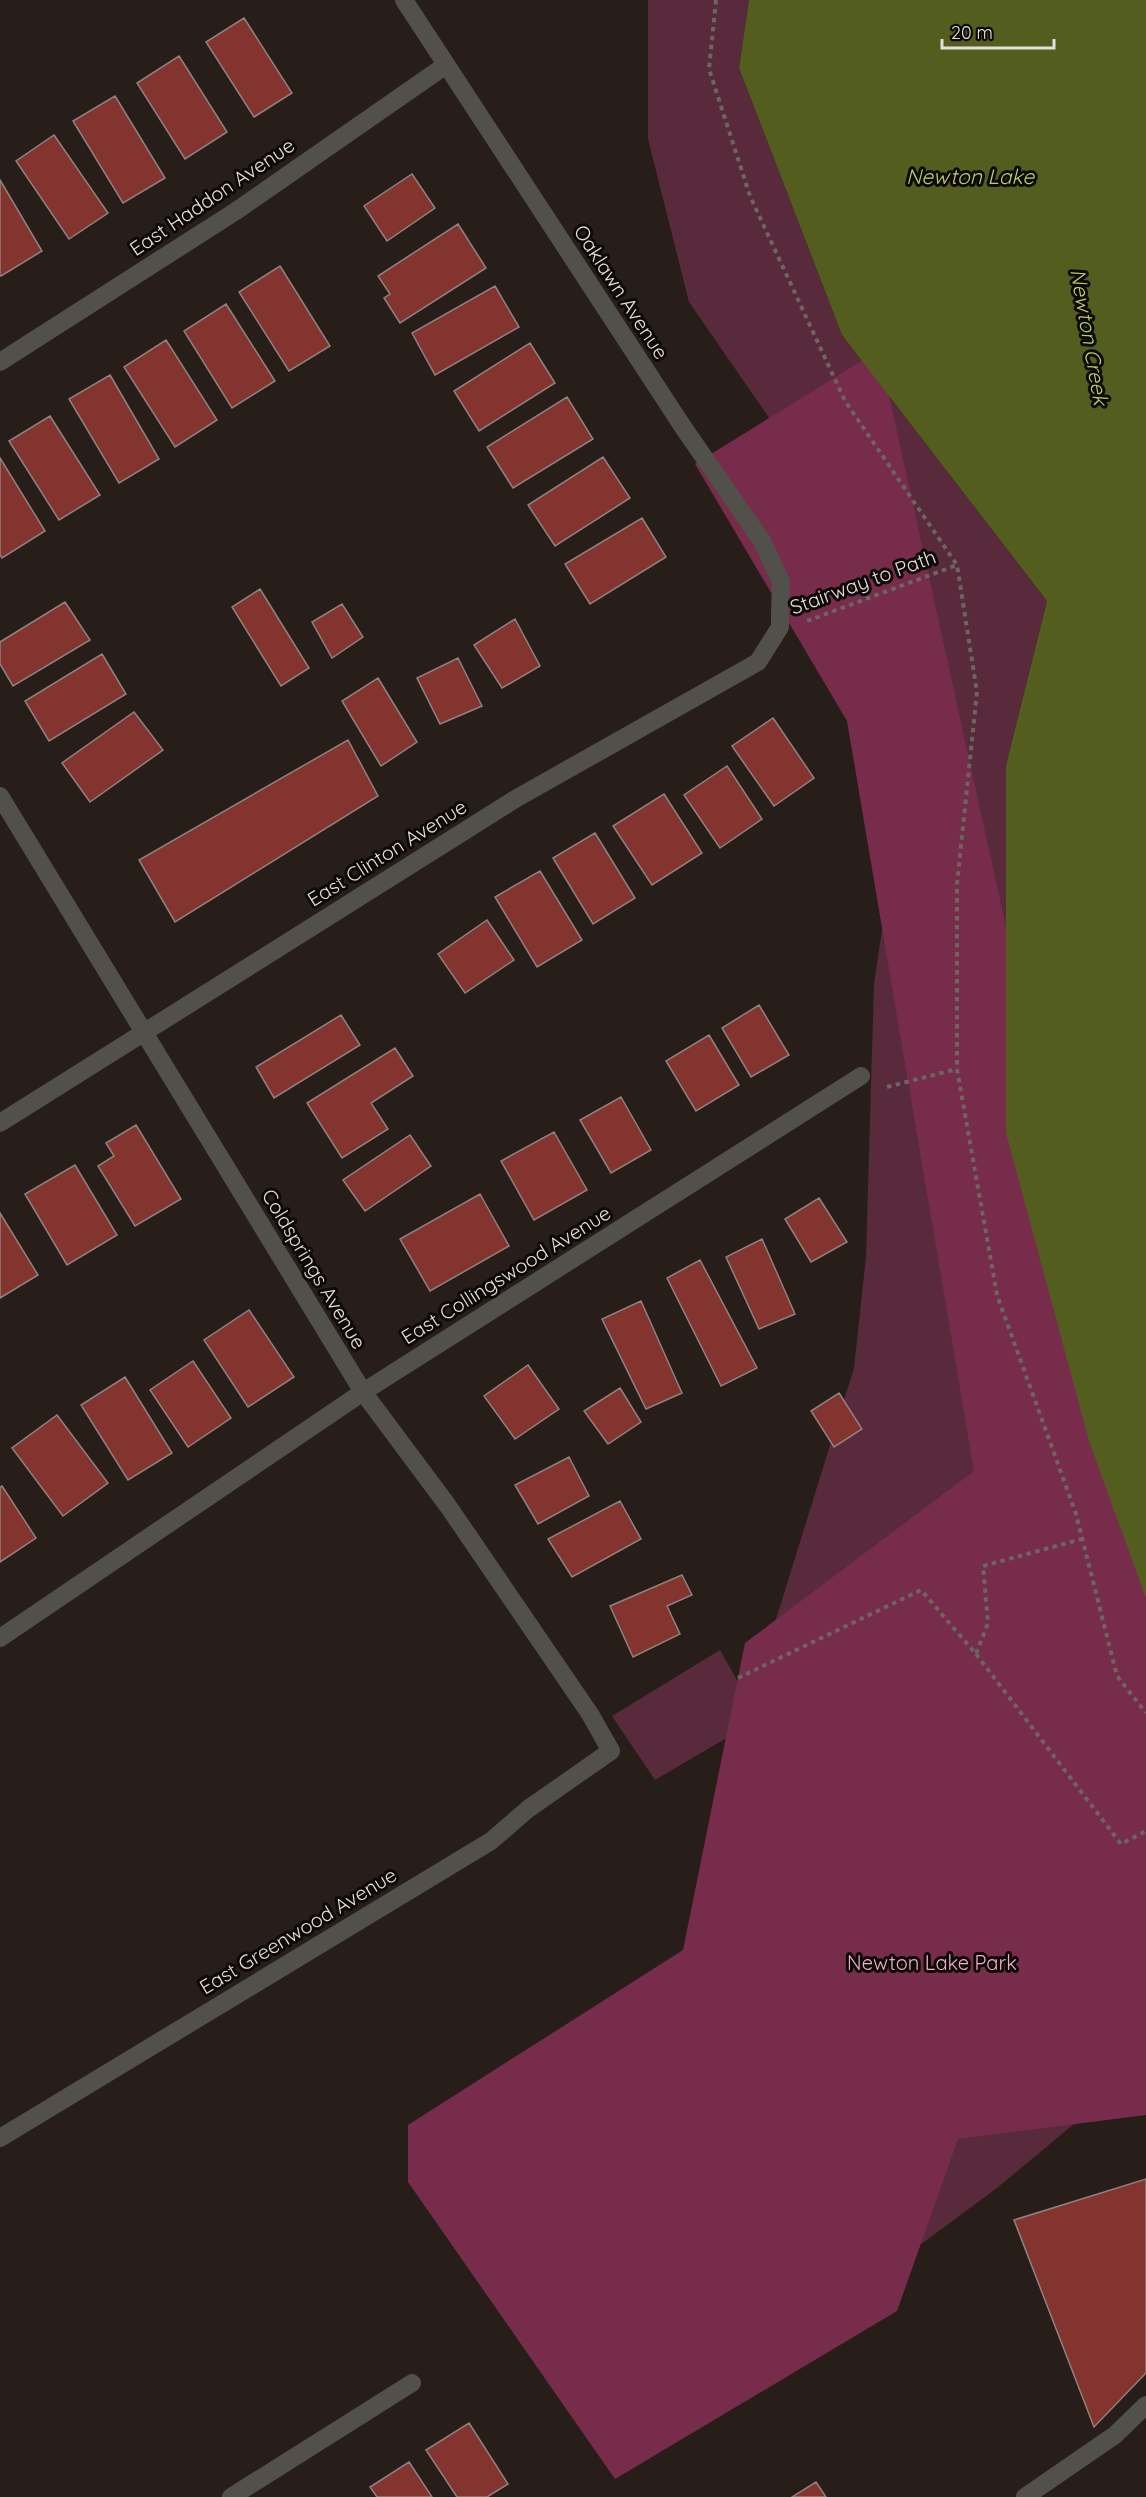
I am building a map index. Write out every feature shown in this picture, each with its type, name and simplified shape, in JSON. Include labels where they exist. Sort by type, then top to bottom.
[{"type":"street","name":"Oaklawn Avenue","points":[[404,0],[683,428],[762,541],[781,582],[780,621]]},
{"type":"street","name":"East Haddon Avenue","points":[[0,362],[236,211],[446,65]]},
{"type":"street","name":"East Clinton Avenue","points":[[0,1123],[516,798],[758,662],[780,621]]},
{"type":"street","name":"Coldsprings Avenue","points":[[0,796],[363,1392],[448,1506],[590,1714],[611,1751]]},
{"type":"street","name":"East Collingswood Avenue","points":[[0,1638],[363,1392],[861,1076]]},
{"type":"street","name":"East Greenwood Avenue","points":[[0,2138],[491,1841],[528,1809],[611,1751]]},
{"type":"street","points":[[231,2497],[411,2383]]},
{"type":"street","points":[[1025,2497],[1115,2435],[1146,2405]]},
{"type":"path","points":[[716,0],[709,69],[750,196],[845,401],[957,565],[977,692],[957,884],[957,1069],[997,1295],[1076,1514],[1117,1676],[1146,1713]]},
{"type":"path","name":"Stairway to Path","points":[[780,621],[809,620],[957,565]]},
{"type":"path","points":[[861,1076],[889,1088],[957,1069]]},
{"type":"path","points":[[976,1654],[988,1623],[983,1566],[1082,1539]]},
{"type":"path","points":[[738,1678],[921,1590],[976,1654],[1121,1844],[1146,1832]]},
{"type":"green space","name":"Newton Lake Park","points":[[648,0],[749,0],[739,68],[842,335],[1047,601],[1006,765],[1146,2064],[997,2188],[648,2446],[669,2016],[752,1723],[655,1780],[612,1716],[720,1650],[750,1703],[854,1368],[866,1257],[874,983],[907,766],[882,581],[689,302],[648,139]]},
{"type":"green space","name":"Newton Lake Park","points":[[879,350],[1146,1563],[1146,2115],[958,2139],[897,2311],[615,2479],[408,2182],[408,2125],[683,1950],[745,1643],[974,1471],[847,721],[695,464]]},
{"type":"water","name":"Newton Lake","points":[[749,0],[1146,0],[1146,1598],[1089,1441],[1006,1133],[1006,765],[1047,601],[842,335],[739,68]]},
{"type":"building","points":[[244,18],[292,93],[254,117],[206,42]]},
{"type":"building","points":[[179,56],[227,132],[185,159],[137,83]]},
{"type":"building","points":[[115,96],[165,178],[123,203],[73,121]]},
{"type":"building","points":[[54,135],[108,213],[69,239],[16,161]]},
{"type":"building","points":[[412,174],[435,208],[387,241],[364,206]]},
{"type":"building","points":[[0,180],[42,251],[1,276],[0,275]]},
{"type":"building","points":[[458,224],[486,268],[400,323],[384,298],[390,294],[378,276]]},
{"type":"building","points":[[280,266],[330,346],[289,371],[239,292]]},
{"type":"building","points":[[495,286],[519,327],[435,375],[412,333]]},
{"type":"building","points":[[226,304],[275,381],[232,408],[184,331]]},
{"type":"building","points":[[166,340],[217,420],[175,447],[124,367]]},
{"type":"building","points":[[530,343],[555,383],[479,431],[454,391]]},
{"type":"building","points":[[110,375],[159,459],[119,483],[69,399]]},
{"type":"building","points":[[567,397],[593,439],[513,488],[487,447]]},
{"type":"building","points":[[50,416],[100,495],[59,520],[9,441]]},
{"type":"building","points":[[603,457],[630,498],[555,546],[528,505]]},
{"type":"building","points":[[0,458],[45,531],[2,558],[0,555]]},
{"type":"building","points":[[642,518],[666,557],[590,604],[565,564]]},
{"type":"building","points":[[260,589],[309,668],[281,686],[232,607]]},
{"type":"building","points":[[65,602],[90,640],[13,686],[0,664],[0,642]]},
{"type":"building","points":[[342,604],[363,637],[332,658],[312,622]]},
{"type":"building","points":[[515,619],[540,666],[502,688],[474,645]]},
{"type":"building","points":[[102,654],[126,694],[49,741],[25,701]]},
{"type":"building","points":[[458,658],[482,706],[440,724],[417,678]]},
{"type":"building","points":[[378,678],[417,742],[381,766],[342,701]]},
{"type":"building","points":[[134,712],[163,750],[90,802],[62,763]]},
{"type":"building","points":[[773,718],[814,778],[774,806],[732,746]]},
{"type":"building","points":[[348,740],[378,796],[175,922],[139,860]]},
{"type":"building","points":[[727,766],[762,819],[720,848],[684,795]]},
{"type":"building","points":[[664,794],[702,853],[652,885],[613,826]]},
{"type":"building","points":[[595,833],[635,898],[593,924],[553,858]]},
{"type":"building","points":[[540,871],[582,940],[537,967],[495,897]]},
{"type":"building","points":[[487,920],[514,960],[465,993],[438,954]]},
{"type":"building","points":[[759,1005],[789,1055],[751,1077],[722,1028]]},
{"type":"building","points":[[341,1015],[360,1045],[274,1098],[256,1067]]},
{"type":"building","points":[[709,1035],[739,1085],[696,1111],[666,1061]]},
{"type":"building","points":[[395,1048],[413,1076],[371,1103],[388,1129],[342,1158],[307,1103]]},
{"type":"building","points":[[621,1097],[651,1150],[611,1173],[580,1120]]},
{"type":"building","points":[[136,1125],[181,1199],[135,1226],[98,1166],[114,1156],[106,1143]]},
{"type":"building","points":[[554,1132],[587,1190],[534,1220],[501,1161]]},
{"type":"building","points":[[410,1135],[431,1166],[365,1211],[343,1180]]},
{"type":"building","points":[[75,1165],[117,1235],[67,1265],[25,1194]]},
{"type":"building","points":[[480,1194],[509,1246],[430,1291],[400,1239]]},
{"type":"building","points":[[819,1198],[847,1242],[811,1262],[785,1219]]},
{"type":"building","points":[[0,1213],[38,1275],[0,1298]]},
{"type":"building","points":[[762,1239],[795,1314],[759,1329],[726,1257]]},
{"type":"building","points":[[700,1260],[757,1368],[721,1386],[667,1278]]},
{"type":"building","points":[[641,1301],[682,1393],[646,1409],[602,1319]]},
{"type":"building","points":[[249,1310],[294,1377],[248,1407],[204,1340]]},
{"type":"building","points":[[193,1361],[231,1418],[188,1447],[150,1390]]},
{"type":"building","points":[[528,1365],[559,1409],[515,1439],[484,1396]]},
{"type":"building","points":[[125,1377],[172,1453],[128,1480],[81,1405]]},
{"type":"building","points":[[620,1388],[641,1422],[608,1444],[584,1411]]},
{"type":"building","points":[[839,1393],[862,1429],[834,1447],[811,1411]]},
{"type":"building","points":[[57,1415],[108,1483],[63,1516],[12,1448]]},
{"type":"building","points":[[569,1457],[589,1496],[538,1524],[515,1485]]},
{"type":"building","points":[[2,1486],[36,1538],[0,1562],[0,1487]]},
{"type":"building","points":[[620,1501],[641,1539],[572,1577],[548,1539]]},
{"type":"building","points":[[682,1575],[692,1595],[667,1606],[680,1634],[633,1657],[610,1606]]},
{"type":"building","points":[[1146,2179],[1146,2373],[1094,2427],[1014,2220]]},
{"type":"building","points":[[469,2423],[508,2484],[487,2497],[457,2497],[426,2450]]},
{"type":"building","points":[[409,2462],[432,2497],[377,2497],[370,2487]]},
{"type":"building","points":[[816,2482],[826,2497],[792,2497]]},
{"type":"water label","name":"Newton Creek","points":[[1089,337]]}]
